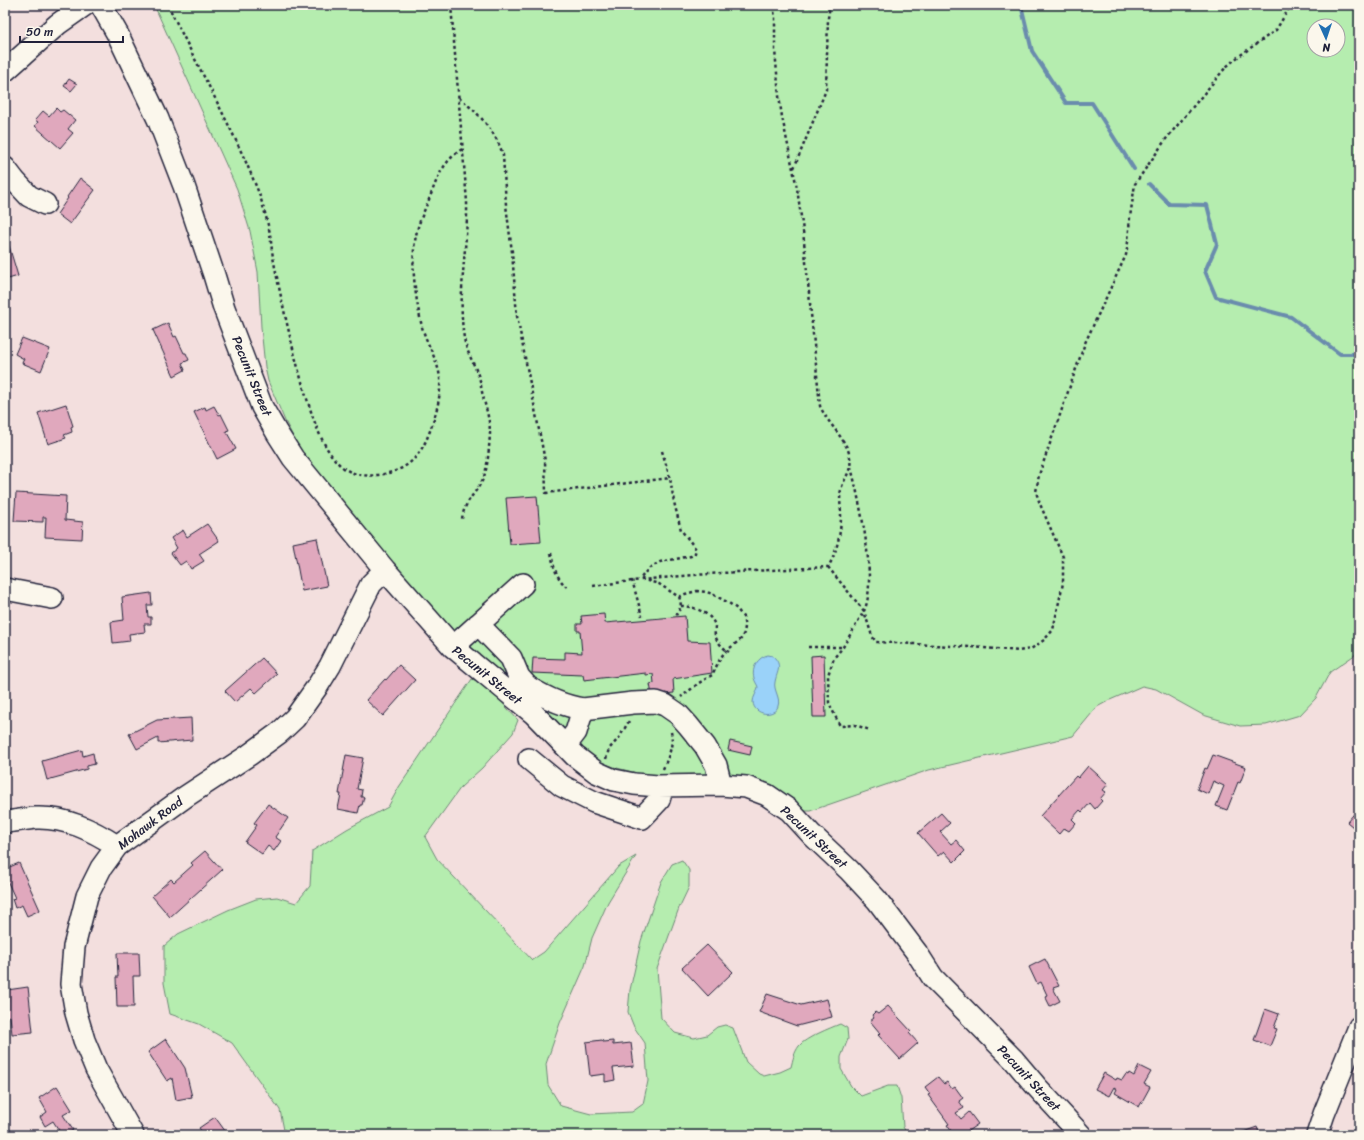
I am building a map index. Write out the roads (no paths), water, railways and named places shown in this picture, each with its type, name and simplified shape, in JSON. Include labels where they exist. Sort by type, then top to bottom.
[{"type":"street","points":[[5,71],[58,24],[85,5]]},
{"type":"street","name":"Pecunit Street","points":[[101,5],[121,41],[158,119],[184,186],[224,308],[262,407],[293,458],[385,570],[453,647],[522,693],[534,714],[590,767],[625,782],[661,786],[742,786],[755,790],[771,798],[789,810],[877,900],[933,978],[1014,1060],[1081,1135]]},
{"type":"street","points":[[5,168],[29,196],[44,204]]},
{"type":"street","name":"Mohawk Road","points":[[133,1135],[96,1069],[84,1040],[76,1013],[71,984],[74,947],[87,896],[101,868],[117,846],[185,797],[250,755],[295,718],[318,687],[330,666],[371,584],[385,570]]},
{"type":"street","points":[[453,647],[523,584]]},
{"type":"street","points":[[5,589],[52,598]]},
{"type":"street","points":[[478,624],[511,658],[519,677],[522,693],[554,701],[569,707],[583,709],[638,702],[656,702],[671,708],[688,724],[711,755],[716,765],[722,785]]},
{"type":"street","points":[[566,745],[576,732],[583,709]]},
{"type":"street","points":[[529,759],[558,782],[594,802],[642,818],[659,800],[661,786]]},
{"type":"street","points":[[568,788],[590,767]]},
{"type":"street","points":[[5,822],[37,818],[59,820],[80,825],[117,846]]},
{"type":"street","points":[[1317,1135],[1359,1027]]},
{"type":"water","points":[[764,656],[773,656],[779,666],[775,688],[779,703],[776,710],[765,713],[754,707],[753,702],[758,687],[753,674],[754,667],[758,661]]},
{"type":"waterway","points":[[1021,5],[1032,51],[1066,103],[1092,103],[1134,169]]},
{"type":"waterway","points":[[1149,184],[1169,204],[1207,205],[1217,244],[1205,271],[1216,297],[1291,317],[1340,354],[1359,354]]}]
